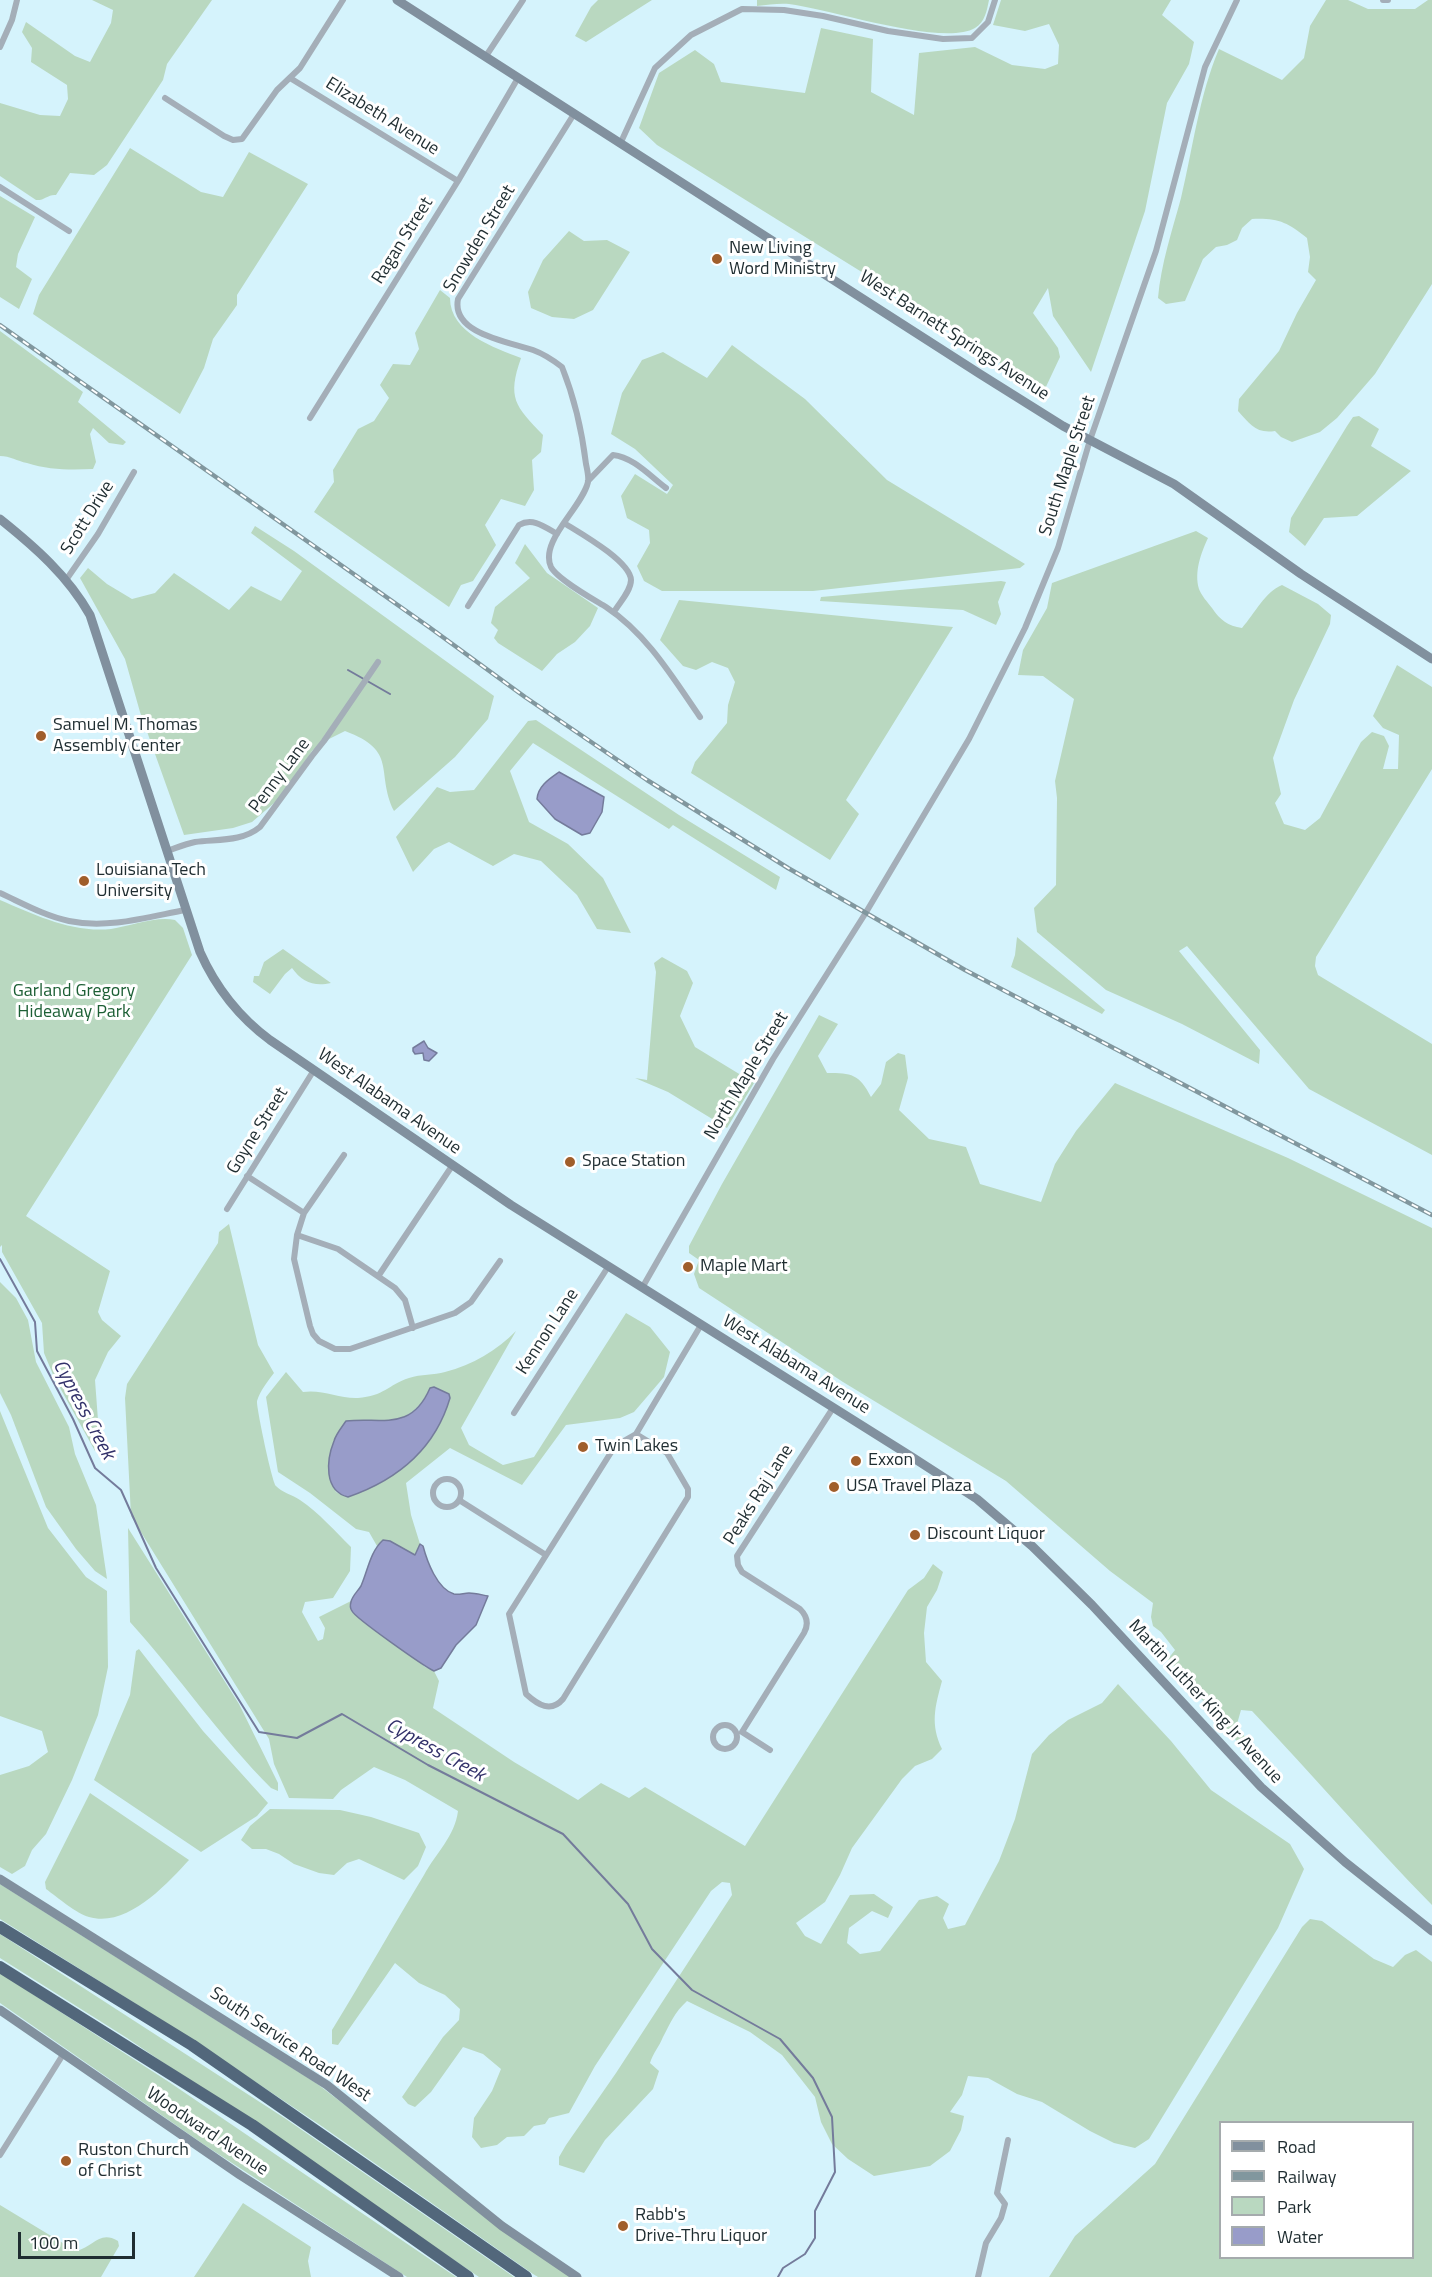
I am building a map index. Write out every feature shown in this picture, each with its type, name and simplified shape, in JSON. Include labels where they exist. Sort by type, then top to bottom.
[{"type":"highway","points":[[0,1927],[192,2045],[526,2277]]},
{"type":"highway","points":[[0,1967],[252,2125],[468,2277]]},
{"type":"main road","name":"West Barnett Springs Avenue","points":[[397,0],[980,374],[1090,441],[1174,484],[1301,574],[1432,659]]},
{"type":"main road","name":"West Alabama Avenue","points":[[0,519],[40,553],[66,580],[83,603],[97,633],[185,910],[205,964],[228,1000],[260,1033],[452,1166],[608,1267],[912,1457],[976,1499],[995,1515]]},
{"type":"main road","name":"Martin Luther King Jr Avenue","points":[[995,1515],[1032,1546],[1092,1605],[1261,1788],[1345,1862],[1432,1931]]},
{"type":"main road","name":"South Service Road West","points":[[0,1880],[327,2085],[502,2226],[577,2277]]},
{"type":"main road","name":"Woodward Avenue","points":[[0,2010],[240,2175],[399,2277]]},
{"type":"street","points":[[0,46],[12,20],[17,0]]},
{"type":"street","points":[[165,98],[224,136],[239,140],[246,137],[278,90],[304,63],[343,0]]},
{"type":"street","points":[[486,56],[523,0]]},
{"type":"street","points":[[621,142],[655,68],[691,35],[742,9],[784,10],[823,16],[888,31],[943,39],[972,38],[988,22],[995,0]]},
{"type":"street","name":"South Maple Street","points":[[865,914],[985,710],[1025,628],[1058,548],[1090,441],[1156,251],[1205,67],[1237,0]]},
{"type":"street","points":[[1383,0],[1388,0]]},
{"type":"street","name":"Elizabeth Avenue","points":[[290,78],[458,182]]},
{"type":"street","name":"Ragan Street","points":[[310,418],[458,182],[519,78]]},
{"type":"street","name":"Snowden Street","points":[[574,114],[458,299],[457,307],[460,316],[470,327],[488,336],[536,351],[562,367],[584,444],[588,481]]},
{"type":"street","points":[[0,187],[69,231]]},
{"type":"street","points":[[666,488],[634,463],[622,456],[613,455],[588,481],[582,496],[557,534],[548,555],[551,568],[575,588],[614,612],[639,634],[700,717]]},
{"type":"street","name":"Scott Drive","points":[[66,580],[98,534],[134,472]]},
{"type":"street","points":[[468,606],[519,525],[526,521],[534,522],[557,534]]},
{"type":"street","points":[[564,523],[606,551],[627,570],[631,579],[629,587],[614,612]]},
{"type":"street","name":"Penny Lane","points":[[167,850],[191,843],[238,837],[254,832],[260,827],[324,741],[378,662]]},
{"type":"street","points":[[0,893],[38,910],[78,922],[126,921],[185,910]]},
{"type":"street","name":"North Maple Street","points":[[642,1288],[773,1059],[865,914]]},
{"type":"street","name":"Goyne Street","points":[[227,1209],[314,1070]]},
{"type":"street","points":[[344,1155],[304,1214],[297,1235],[294,1259],[310,1326],[319,1341],[342,1350],[444,1317],[464,1308],[477,1295],[500,1262]]},
{"type":"street","points":[[379,1275],[452,1166]]},
{"type":"street","points":[[247,1176],[304,1214]]},
{"type":"street","points":[[297,1235],[338,1249],[379,1275],[400,1294],[408,1309],[413,1328]]},
{"type":"street","name":"Kennon Lane","points":[[514,1413],[608,1267]]},
{"type":"street","points":[[636,1434],[667,1453],[688,1489],[688,1497],[563,1699],[558,1705],[541,1706],[526,1694],[509,1614],[615,1446],[636,1434],[701,1325]]},
{"type":"street","name":"Peaks Raj Lane","points":[[770,1750],[739,1733],[804,1633],[807,1624],[800,1609],[742,1572],[738,1565],[739,1552],[833,1408]]},
{"type":"street","points":[[441,1480],[454,1481],[461,1492],[459,1500],[452,1507],[447,1508],[438,1504],[432,1496],[434,1486],[441,1480]]},
{"type":"street","points":[[459,1500],[546,1555]]},
{"type":"street","points":[[0,2155],[64,2053]]},
{"type":"street","points":[[978,2277],[986,2243],[1001,2218],[1005,2204],[997,2193],[1008,2140]]},
{"type":"green space","points":[[92,0],[212,0],[167,64],[163,80],[107,165],[94,175],[70,173],[56,195],[36,200],[0,176],[0,103],[40,115],[60,116],[68,99],[67,85],[31,62],[32,48],[22,32],[26,22],[75,56],[90,62],[111,23],[113,10]]},
{"type":"green space","points":[[598,0],[652,0],[586,42],[575,36],[591,7]]},
{"type":"green space","points":[[757,0],[989,0],[983,19],[975,28],[960,33],[938,33],[885,25],[789,4],[757,6]]},
{"type":"green space","points":[[1001,0],[1171,0],[1162,15],[1194,42],[1189,64],[1167,103],[1145,211],[1091,372],[1053,316],[1048,288],[1033,313],[1058,348],[1060,357],[1044,391],[957,336],[923,310],[657,145],[639,128],[659,73],[695,50],[714,64],[721,82],[805,93],[821,28],[873,39],[871,92],[914,115],[919,53],[975,47],[1012,65],[1045,69],[1058,64],[1059,45],[1049,24],[1025,31],[993,25]]},
{"type":"green space","points":[[1326,0],[1348,0],[1368,9],[1415,9],[1428,0],[1432,0],[1432,284],[1375,374],[1337,418],[1320,432],[1292,442],[1275,431],[1268,432],[1254,427],[1238,411],[1239,399],[1279,351],[1316,280],[1308,272],[1310,257],[1307,238],[1282,222],[1252,219],[1242,228],[1237,240],[1216,247],[1203,259],[1185,301],[1166,304],[1158,298],[1159,285],[1201,104],[1219,49],[1282,80],[1304,58],[1310,26]]},
{"type":"green space","points":[[130,148],[201,192],[223,197],[249,152],[308,184],[237,295],[237,305],[213,339],[204,368],[180,414],[33,314],[39,295]]},
{"type":"green space","points":[[0,196],[35,217],[18,254],[16,267],[32,279],[19,309],[0,297]]},
{"type":"green space","points":[[569,231],[584,241],[607,240],[630,252],[593,310],[574,319],[552,317],[531,308],[528,292],[543,260]]},
{"type":"green space","points":[[440,290],[450,298],[457,321],[466,330],[487,344],[521,358],[515,383],[516,401],[543,435],[541,452],[532,460],[534,490],[525,506],[501,499],[485,525],[496,545],[473,581],[461,585],[449,607],[314,512],[334,482],[333,470],[358,429],[374,421],[389,398],[380,385],[393,364],[410,365],[419,349],[415,333]]},
{"type":"green space","points":[[0,331],[83,392],[78,402],[126,442],[123,445],[109,443],[93,428],[90,434],[96,462],[93,469],[51,468],[0,456]]},
{"type":"green space","points":[[732,345],[805,399],[887,480],[1025,564],[1020,568],[813,591],[662,591],[644,581],[637,566],[650,543],[649,530],[627,518],[621,496],[635,474],[667,494],[673,485],[635,449],[611,434],[622,393],[642,360],[663,352],[707,378]]},
{"type":"green space","points":[[1359,416],[1379,429],[1371,446],[1411,471],[1357,516],[1324,518],[1305,546],[1289,532],[1291,518],[1353,417]]},
{"type":"green space","points":[[255,526],[294,551],[494,696],[488,719],[455,757],[394,811],[379,755],[373,746],[345,731],[325,741],[312,751],[280,798],[252,822],[233,828],[184,835],[140,712],[125,659],[80,578],[88,568],[107,584],[132,599],[155,593],[174,573],[229,610],[251,586],[281,601],[302,571],[251,533]]},
{"type":"green space","points":[[1196,531],[1208,538],[1198,569],[1199,589],[1225,622],[1242,628],[1265,598],[1282,585],[1318,604],[1331,615],[1330,624],[1294,700],[1273,758],[1281,794],[1275,803],[1284,824],[1305,830],[1320,818],[1361,742],[1372,732],[1384,736],[1389,746],[1383,769],[1398,769],[1399,735],[1383,728],[1373,716],[1397,665],[1432,687],[1432,769],[1316,957],[1315,966],[1318,975],[1432,1044],[1432,1155],[1309,1089],[1187,946],[1179,951],[1260,1050],[1259,1064],[1182,1024],[1106,990],[1037,932],[1034,908],[1056,885],[1057,798],[1055,781],[1074,699],[1043,676],[1018,675],[1023,650],[1047,608],[1052,583]]},
{"type":"green space","points":[[525,544],[547,573],[598,608],[590,626],[575,642],[557,654],[542,671],[498,643],[494,638],[498,630],[491,623],[495,607],[530,578],[515,563]]},
{"type":"green space","points":[[1006,582],[998,602],[1001,614],[996,625],[963,610],[820,601],[821,597]]},
{"type":"green space","points":[[679,600],[953,627],[846,800],[859,814],[830,860],[691,773],[695,762],[727,723],[728,705],[735,682],[728,668],[712,662],[696,670],[683,666],[660,640]]},
{"type":"green space","points":[[536,720],[679,815],[780,877],[776,890],[673,825],[669,829],[533,743],[510,771],[529,822],[568,844],[603,878],[631,933],[597,929],[577,895],[541,861],[514,854],[493,866],[449,842],[434,849],[413,872],[396,837],[437,787],[450,792],[474,790],[528,721]]},
{"type":"green space","name":"Garland Gregory Hideaway Park","points":[[0,900],[54,922],[96,930],[152,920],[175,920],[183,928],[192,955],[26,1216],[110,1271],[98,1312],[102,1320],[121,1336],[108,1352],[95,1380],[100,1447],[95,1451],[54,1377],[44,1353],[42,1323],[2,1252],[2,1245],[0,1247]]},
{"type":"green space","points":[[1017,937],[1105,1010],[1102,1014],[1011,967]]},
{"type":"green space","points":[[283,949],[331,983],[309,982],[300,977],[292,968],[270,994],[253,982],[254,976],[259,976],[264,962]]},
{"type":"green space","points":[[662,957],[687,971],[693,983],[680,1016],[695,1047],[754,1083],[727,1128],[668,1092],[635,1078],[647,1080],[656,972],[654,963]]},
{"type":"green space","points":[[819,1015],[838,1024],[818,1056],[827,1073],[854,1076],[863,1084],[871,1097],[881,1084],[886,1062],[898,1053],[905,1055],[908,1078],[899,1110],[929,1139],[966,1147],[980,1184],[1041,1202],[1055,1164],[1076,1131],[1115,1083],[1288,1158],[1432,1228],[1432,1905],[1252,1711],[1241,1710],[1237,1724],[1248,1742],[1245,1751],[1168,1659],[1175,1650],[1161,1632],[1153,1626],[1151,1617],[1153,1603],[1110,1571],[1006,1481],[843,1382],[699,1288],[694,1274],[699,1260],[689,1253],[689,1246]]},
{"type":"green space","points":[[229,1224],[258,1345],[274,1373],[257,1401],[274,1481],[278,1488],[300,1500],[327,1522],[351,1547],[350,1571],[333,1598],[305,1602],[302,1612],[318,1641],[323,1639],[325,1628],[319,1617],[351,1601],[351,1611],[425,1667],[434,1671],[439,1681],[433,1708],[514,1762],[578,1800],[601,1783],[629,1798],[645,1787],[745,1846],[908,1590],[924,1578],[933,1564],[943,1572],[937,1590],[927,1607],[924,1633],[926,1662],[942,1681],[937,1699],[935,1723],[942,1749],[932,1759],[915,1766],[902,1779],[852,1848],[825,1902],[796,1923],[805,1936],[821,1944],[850,1895],[874,1894],[893,1907],[888,1918],[872,1911],[849,1928],[847,1943],[860,1954],[880,1951],[919,1900],[937,1896],[949,1904],[943,1918],[948,1929],[965,1925],[999,1861],[1015,1819],[1032,1754],[1049,1735],[1068,1720],[1102,1703],[1118,1684],[1171,1741],[1211,1790],[1290,1844],[1304,1869],[1278,1928],[1149,2139],[1135,2148],[1114,2143],[1042,2102],[1017,2094],[988,2078],[968,2076],[962,2095],[950,2112],[964,2116],[961,2130],[950,2151],[930,2166],[874,2176],[848,2159],[832,2144],[821,2122],[815,2097],[782,2055],[750,2032],[687,2001],[673,2018],[651,2059],[650,2063],[659,2071],[653,2089],[605,2140],[584,2173],[559,2165],[559,2157],[566,2145],[616,2073],[732,1895],[730,1883],[722,1882],[711,1891],[595,2066],[569,2113],[549,2118],[545,2124],[534,2126],[524,2136],[507,2137],[497,2145],[481,2148],[472,2137],[474,2118],[492,2091],[501,2069],[483,2054],[463,2047],[431,2092],[415,2107],[408,2104],[402,2097],[443,2037],[459,2020],[460,2009],[445,1995],[419,1983],[395,1963],[338,2045],[332,2044],[332,2030],[449,1836],[458,1811],[405,1780],[374,1767],[341,1790],[333,1799],[289,1798],[274,1764],[269,1739],[131,1516],[125,1398],[127,1384],[218,1243],[219,1232]]},
{"type":"green space","points":[[0,1282],[16,1298],[28,1320],[36,1362],[69,1427],[75,1454],[96,1505],[107,1579],[95,1571],[76,1549],[46,1507],[11,1415],[0,1393]]},
{"type":"green space","points":[[626,1313],[650,1327],[670,1352],[664,1377],[634,1412],[620,1418],[566,1425],[522,1485],[450,1448],[406,1483],[411,1515],[420,1544],[415,1555],[390,1541],[383,1540],[377,1546],[369,1532],[356,1529],[310,1493],[278,1472],[266,1397],[286,1372],[303,1392],[310,1391],[351,1398],[367,1397],[409,1378],[441,1373],[475,1361],[516,1331],[461,1428],[469,1445],[503,1465],[534,1457]],"holes":[[[430,1388],[450,1398],[435,1433],[412,1460],[398,1472],[348,1497],[336,1492],[328,1469],[334,1441],[354,1420],[399,1419],[416,1409]]]},
{"type":"green space","points":[[0,1411],[48,1528],[86,1577],[107,1591],[108,1667],[98,1715],[72,1780],[46,1834],[32,1850],[25,1866],[12,1874],[0,1867],[0,1775],[29,1766],[48,1752],[42,1731],[0,1716]]},
{"type":"green space","points":[[128,1528],[239,1704],[278,1783],[278,1791],[271,1788],[234,1748],[130,1622]]},
{"type":"green space","points":[[139,1649],[203,1731],[268,1803],[257,1816],[201,1852],[94,1780],[130,1695],[136,1651]]},
{"type":"green space","points":[[90,1793],[189,1860],[145,1902],[117,1916],[103,1919],[89,1917],[73,1909],[46,1889],[45,1882]]},
{"type":"green space","points":[[270,1809],[340,1810],[371,1817],[419,1833],[426,1847],[418,1866],[404,1880],[359,1859],[347,1863],[334,1875],[319,1873],[294,1864],[266,1849],[252,1849],[241,1840],[250,1826]]},
{"type":"green space","points":[[0,1884],[316,2083],[571,2277],[538,2277],[533,2274],[320,2125],[176,2029],[0,1919]]},
{"type":"green space","points":[[1310,1919],[1322,1921],[1374,1959],[1393,1967],[1405,1955],[1416,1950],[1432,1962],[1432,2277],[1049,2277],[1075,2236],[1155,2164],[1302,1927]]},
{"type":"green space","points":[[0,1934],[286,2119],[514,2277],[479,2277],[127,2038],[0,1958]]},
{"type":"green space","points":[[0,1973],[169,2082],[456,2277],[407,2277],[206,2146],[0,2003]]},
{"type":"green space","points":[[243,2203],[311,2247],[308,2261],[311,2277],[194,2277]]},
{"type":"green space","points":[[0,2205],[76,2251],[106,2237],[118,2241],[119,2246],[101,2277],[0,2277]]},
{"type":"water","points":[[559,772],[604,797],[602,812],[590,833],[582,835],[555,819],[537,799],[542,787]]},
{"type":"water","points":[[424,1041],[428,1048],[437,1053],[429,1061],[424,1060],[423,1053],[415,1054],[413,1051],[413,1048]]},
{"type":"water","points":[[434,1387],[449,1394],[450,1398],[435,1433],[424,1447],[398,1472],[382,1482],[348,1497],[340,1494],[331,1482],[329,1457],[335,1438],[346,1421],[394,1420],[405,1417],[414,1411],[430,1388]]},
{"type":"water","points":[[383,1540],[390,1541],[415,1555],[420,1544],[423,1546],[434,1574],[448,1591],[454,1594],[471,1593],[488,1596],[476,1625],[456,1645],[441,1668],[434,1671],[377,1632],[351,1609],[350,1605],[361,1586],[372,1556]]},
{"type":"waterway","points":[[348,670],[390,694]]},
{"type":"waterway","name":"Cypress Creek","points":[[0,1259],[35,1322],[37,1351],[73,1419],[95,1468],[121,1490],[156,1568],[259,1732],[297,1738],[342,1714],[428,1765],[563,1834],[628,1904],[652,1949],[692,1990],[780,2039],[813,2078],[832,2117],[835,2172],[815,2211],[815,2238],[805,2254],[783,2268],[778,2277]]},
{"type":"railway","points":[[0,325],[525,697],[647,780],[788,868],[965,970],[1432,1215]]},
{"type":"place","name":"New Living Word Ministry","points":[[717,259]]},
{"type":"place","name":"Samuel M. Thomas Assembly Center","points":[[41,736]]},
{"type":"place","name":"Louisiana Tech University","points":[[84,881]]},
{"type":"place","name":"Space Station","points":[[570,1162]]},
{"type":"place","name":"Maple Mart","points":[[688,1267]]},
{"type":"place","name":"Twin Lakes","points":[[583,1447]]},
{"type":"place","name":"Exxon","points":[[856,1461]]},
{"type":"place","name":"USA Travel Plaza","points":[[834,1487]]},
{"type":"place","name":"Discount Liquor","points":[[915,1535]]},
{"type":"place","name":"Ruston Church of Christ","points":[[66,2161]]},
{"type":"place","name":"Rabb's Drive-Thru Liquor","points":[[623,2226]]}]
